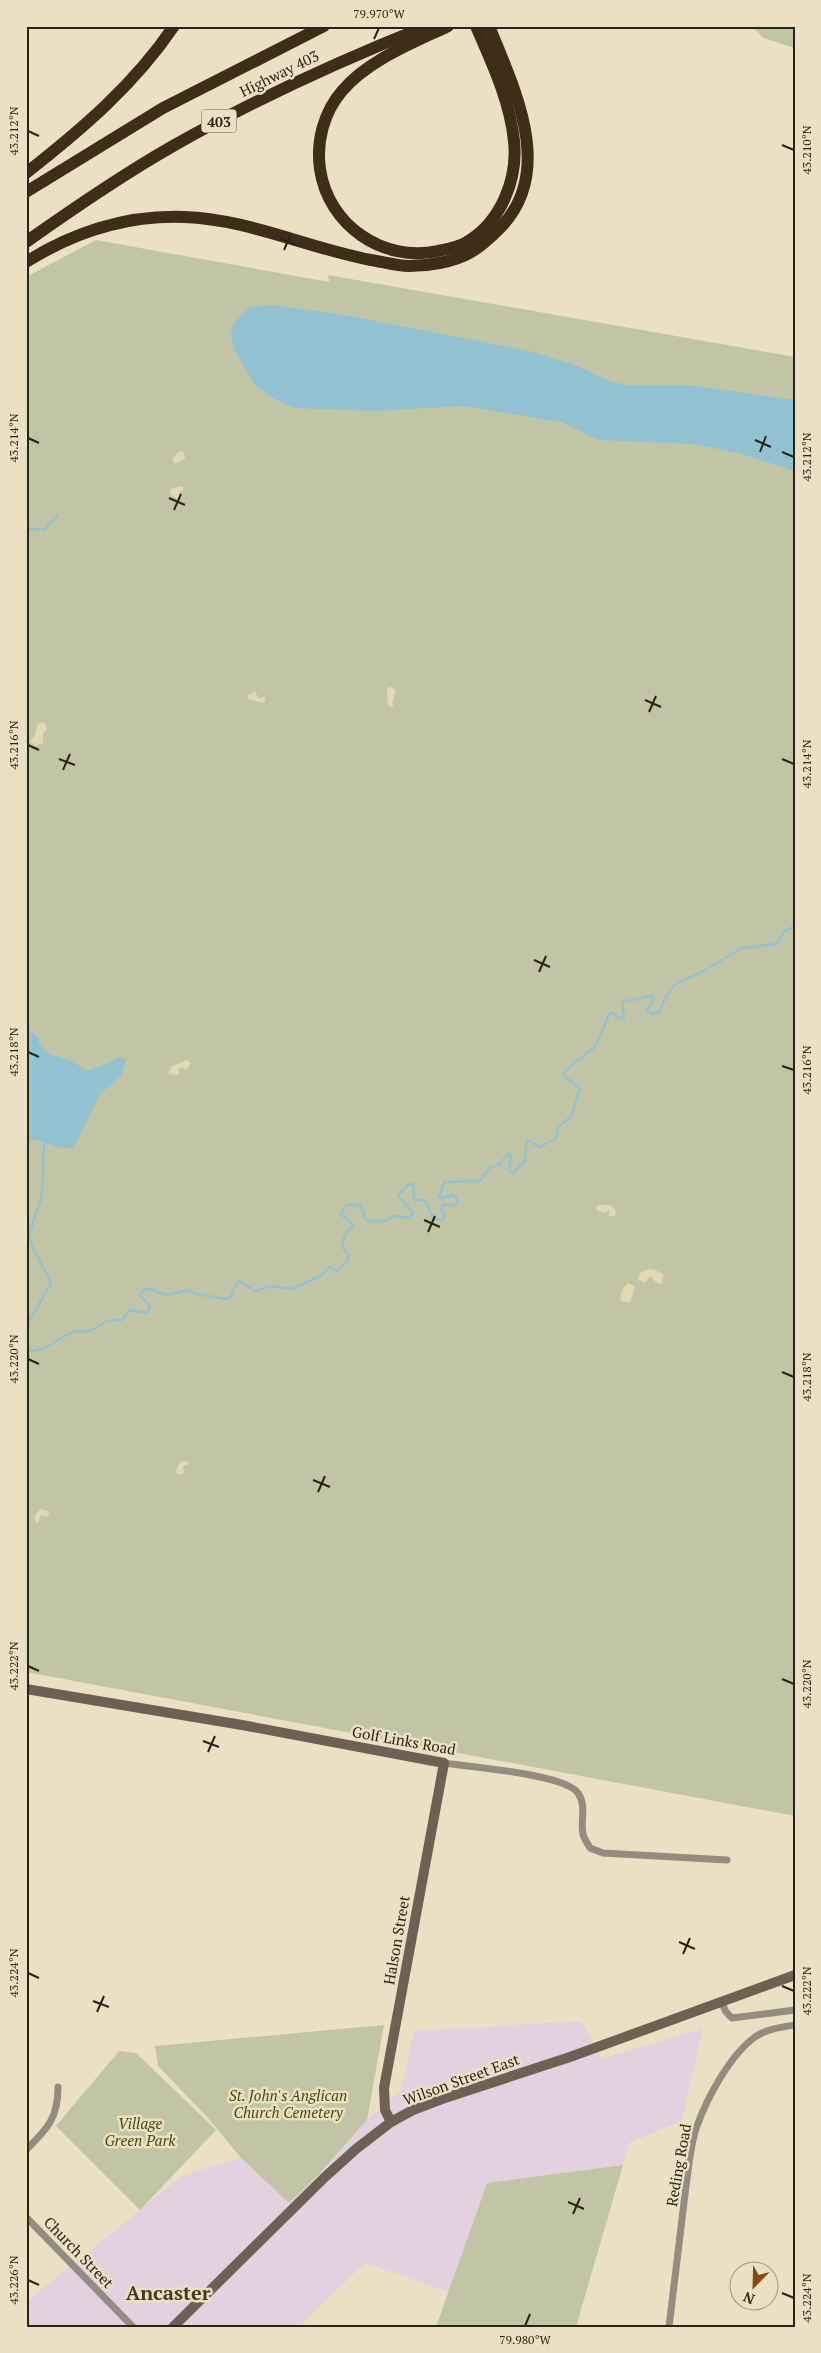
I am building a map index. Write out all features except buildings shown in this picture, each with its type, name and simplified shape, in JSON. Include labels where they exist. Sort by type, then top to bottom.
[{"type":"highway","points":[[26,173],[62,144],[121,91],[160,47],[174,26]]},
{"type":"highway","name":"Highway 403","points":[[26,192],[163,108],[324,26]]},
{"type":"highway","name":"Highway 403","points":[[26,242],[109,185],[172,146],[240,110],[349,57],[427,26]]},
{"type":"highway","points":[[448,26],[388,56],[364,72],[343,90],[330,110],[322,131],[318,156],[321,177],[328,197],[337,213],[349,226],[377,246],[410,253],[428,253],[467,242],[497,213],[506,198],[514,173],[514,142],[507,106],[490,44],[489,26]]},
{"type":"highway","points":[[26,262],[76,235],[110,225],[146,219],[183,217],[228,223],[355,256],[407,266],[438,263],[470,253],[505,223],[518,201],[527,174],[528,149],[526,124],[490,44],[476,26]]},
{"type":"main road","name":"Golf Links Road","points":[[26,1689],[242,1725],[444,1763]]},
{"type":"main road","name":"Halson Street","points":[[391,2122],[385,2110],[384,2088],[444,1763]]},
{"type":"main road","name":"Wilson Street East","points":[[173,2327],[325,2177],[356,2149],[391,2122],[442,2099],[570,2057],[795,1975]]},
{"type":"street","name":"Golf Links Road","points":[[444,1763],[541,1777],[569,1784],[578,1792],[584,1804],[582,1819],[583,1835],[590,1848],[603,1853],[727,1860]]},
{"type":"street","points":[[721,2001],[726,2012],[732,2018],[795,2010]]},
{"type":"street","name":"Reding Road","points":[[669,2327],[696,2128],[715,2088],[744,2046],[756,2036],[778,2028],[795,2025]]},
{"type":"street","points":[[26,2150],[51,2125],[58,2101],[58,2087]]},
{"type":"street","name":"Church Street","points":[[26,2217],[133,2327]]},
{"type":"shaded area","points":[[581,2021],[602,2059],[703,2028],[682,2121],[629,2143],[623,2165],[487,2183],[449,2292],[365,2263],[299,2327],[26,2327],[26,2302],[183,2175],[241,2158],[289,2203],[320,2173],[367,2120],[401,2090],[414,2031]]},
{"type":"green space","points":[[752,26],[795,26],[795,48],[763,38]]},
{"type":"green space","points":[[96,240],[329,282],[328,275],[795,357],[795,1816],[26,1672],[26,277]]},
{"type":"green space","name":"St. John's Anglican Church Cemetery","points":[[384,2025],[367,2120],[320,2173],[289,2203],[241,2158],[208,2118],[158,2066],[155,2046]]},
{"type":"green space","name":"Village Green Park","points":[[119,2051],[136,2053],[216,2130],[140,2210],[56,2126]]},
{"type":"green space","points":[[623,2165],[576,2327],[436,2327],[487,2183]]},
{"type":"sand","points":[[179,451],[184,452],[185,459],[175,464],[172,459]]},
{"type":"sand","points":[[182,486],[184,489],[179,493],[180,498],[177,499],[170,494],[170,489]]},
{"type":"sand","points":[[391,687],[396,690],[392,707],[388,705],[387,688]]},
{"type":"sand","points":[[255,691],[258,698],[266,697],[264,703],[248,699],[247,696]]},
{"type":"sand","points":[[41,722],[45,723],[47,728],[43,734],[43,743],[35,746],[30,741],[35,736],[37,725]]},
{"type":"sand","points":[[187,1060],[191,1063],[186,1070],[182,1067],[178,1069],[179,1075],[168,1074],[172,1066]]},
{"type":"sand","points":[[599,1205],[610,1205],[616,1210],[615,1216],[608,1216],[610,1212],[608,1210],[605,1213],[597,1211],[596,1207]]},
{"type":"sand","points":[[649,1269],[663,1274],[662,1284],[657,1283],[650,1276],[645,1283],[638,1280],[640,1273]]},
{"type":"sand","points":[[629,1283],[635,1287],[630,1303],[621,1301],[623,1288]]},
{"type":"sand","points":[[180,1462],[189,1462],[188,1465],[183,1466],[184,1473],[178,1475],[176,1471]]},
{"type":"sand","points":[[40,1509],[48,1511],[50,1514],[46,1517],[44,1515],[40,1516],[37,1523],[34,1518]]},
{"type":"water","points":[[274,305],[350,316],[534,352],[580,367],[612,382],[629,385],[688,385],[795,400],[795,471],[738,453],[694,444],[598,440],[562,422],[463,406],[375,411],[294,408],[273,398],[256,386],[234,350],[230,332],[237,317],[250,307]]},
{"type":"water","points":[[26,1029],[37,1036],[40,1045],[49,1054],[73,1061],[86,1071],[119,1057],[126,1060],[121,1076],[100,1094],[74,1147],[61,1148],[26,1139]]},
{"type":"waterway","points":[[26,528],[44,530],[57,516]]},
{"type":"waterway","points":[[26,1350],[32,1351],[44,1348],[67,1334],[77,1331],[89,1331],[106,1321],[122,1320],[130,1310],[148,1313],[150,1306],[140,1296],[143,1290],[149,1289],[166,1295],[188,1290],[196,1294],[226,1299],[231,1297],[236,1284],[240,1281],[255,1291],[271,1286],[292,1289],[320,1276],[330,1267],[338,1271],[348,1260],[348,1255],[342,1246],[345,1235],[353,1225],[341,1214],[346,1205],[360,1205],[367,1221],[385,1221],[394,1216],[411,1218],[413,1213],[398,1195],[408,1185],[413,1184],[416,1201],[424,1199],[434,1219],[442,1220],[445,1216],[441,1210],[443,1205],[456,1205],[458,1202],[454,1195],[443,1198],[439,1197],[444,1182],[480,1181],[489,1168],[499,1165],[508,1154],[511,1155],[509,1171],[513,1173],[525,1161],[527,1140],[540,1147],[557,1137],[558,1127],[571,1117],[580,1088],[564,1076],[565,1071],[596,1046],[609,1014],[612,1013],[619,1018],[624,1018],[622,1002],[652,996],[654,1000],[647,1010],[652,1014],[659,1013],[666,996],[676,983],[700,973],[742,948],[777,944],[784,931],[792,928],[795,918]]},
{"type":"waterway","points":[[26,1327],[51,1283],[33,1248],[29,1234],[42,1196],[44,1144]]},
{"type":"district","name":"Ancaster","points":[[168,2292]]}]
